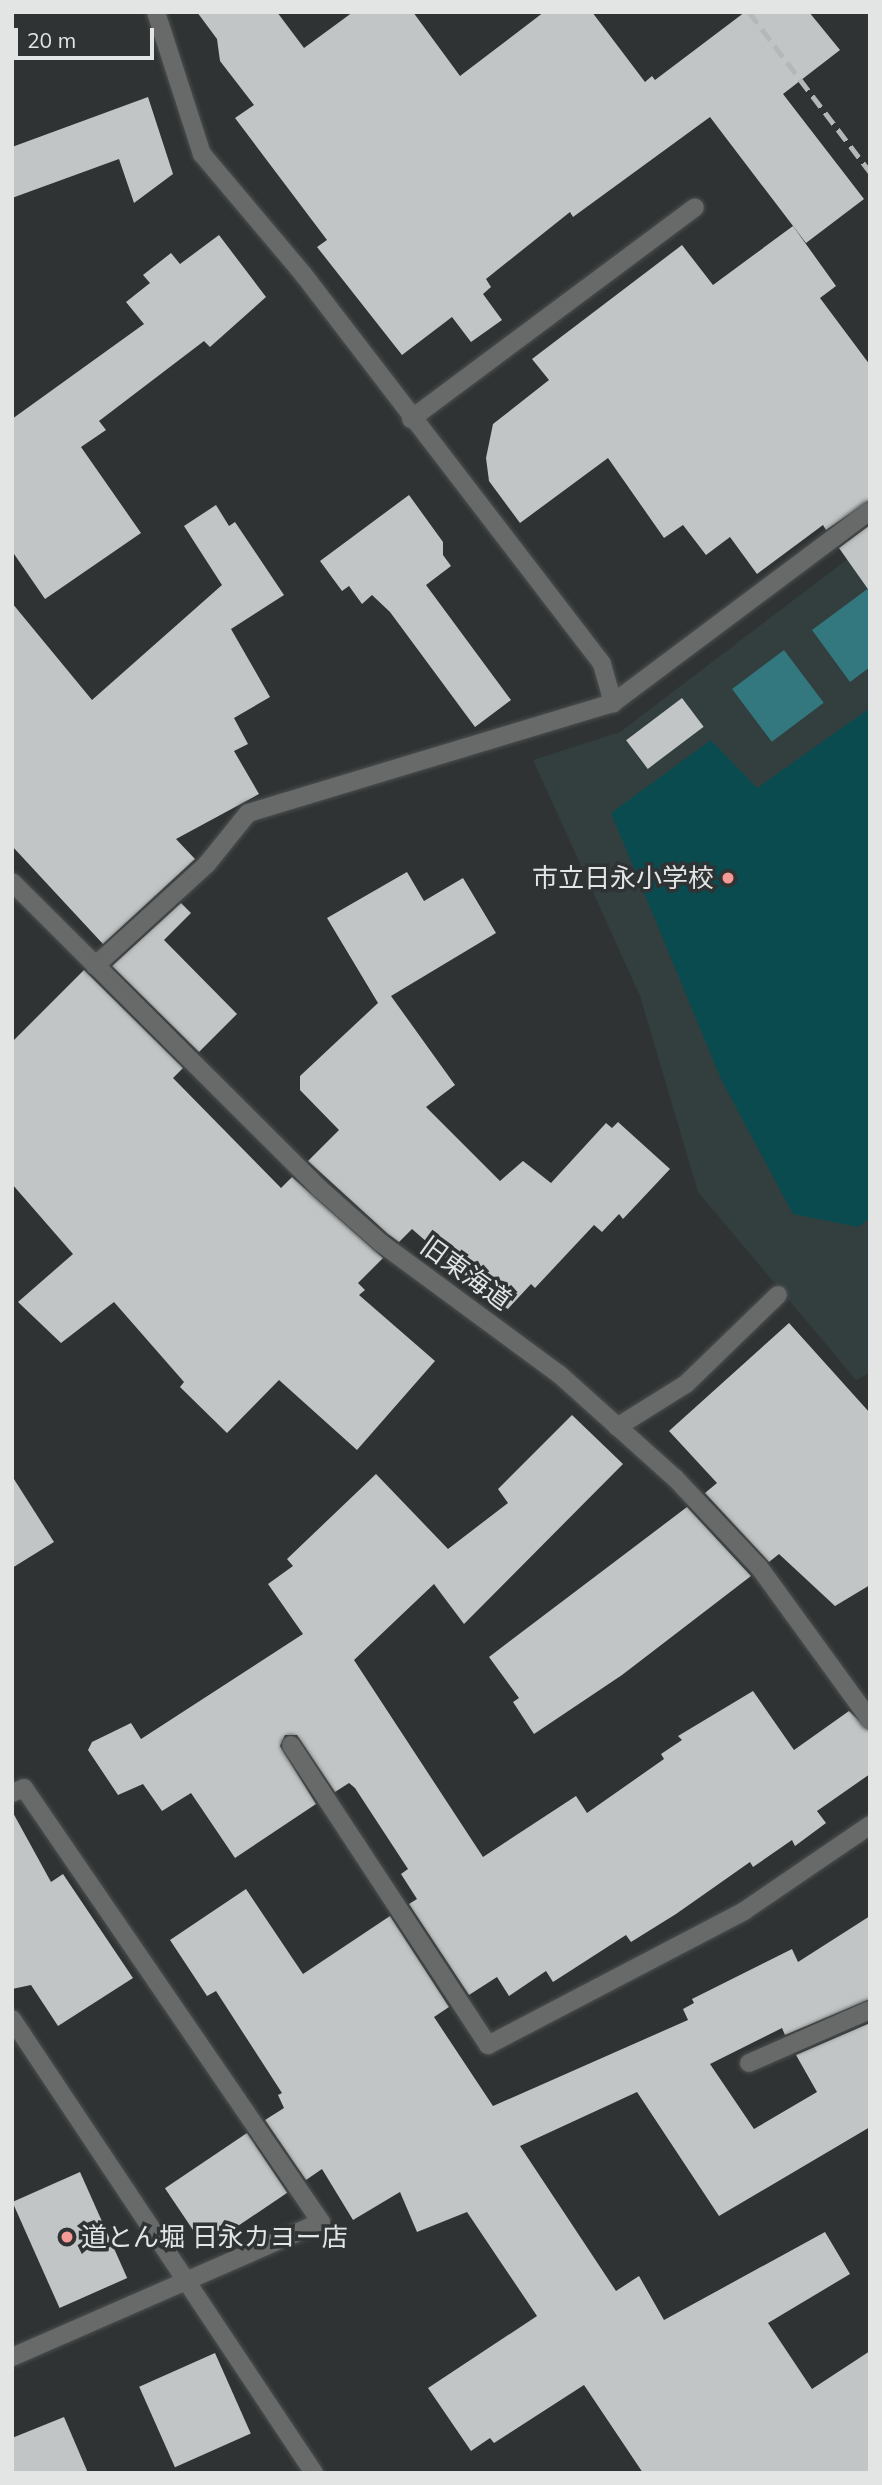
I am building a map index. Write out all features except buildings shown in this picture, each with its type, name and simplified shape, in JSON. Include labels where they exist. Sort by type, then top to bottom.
[{"type":"street","points":[[156,12],[201,154],[303,274],[411,419],[602,664],[613,703]]},
{"type":"street","points":[[411,419],[695,207]]},
{"type":"street","points":[[95,966],[207,864],[248,813],[613,703],[870,511]]},
{"type":"street","name":"旧東海道","points":[[12,883],[382,1244],[559,1374],[676,1478],[759,1567],[870,1720]]},
{"type":"street","points":[[617,1427],[686,1384],[778,1295]]},
{"type":"street","points":[[291,1745],[488,2045],[744,1911],[870,1825]]},
{"type":"street","points":[[12,1793],[24,1788],[321,2222],[189,2282],[12,2357]]},
{"type":"street","points":[[749,2063],[870,2010]]},
{"type":"street","points":[[12,2019],[314,2473]]},
{"type":"shaded area","name":"市立日永小学校","points":[[870,542],[870,1373],[856,1380],[698,1192],[640,996],[533,760],[620,732]]},
{"type":"shaded area","points":[[870,587],[870,667],[850,682],[812,630]]},
{"type":"shaded area","points":[[784,650],[824,703],[772,742],[732,689]]},
{"type":"shaded area","points":[[870,708],[870,1218],[858,1227],[793,1214],[721,1079],[611,813],[711,740],[757,788]]},
{"type":"railway","points":[[749,12],[870,172]]},
{"type":"place","name":"市立日永小学校","points":[[728,878]]},
{"type":"place","name":"道とん堀 日永カヨー店","points":[[67,2237]]}]
